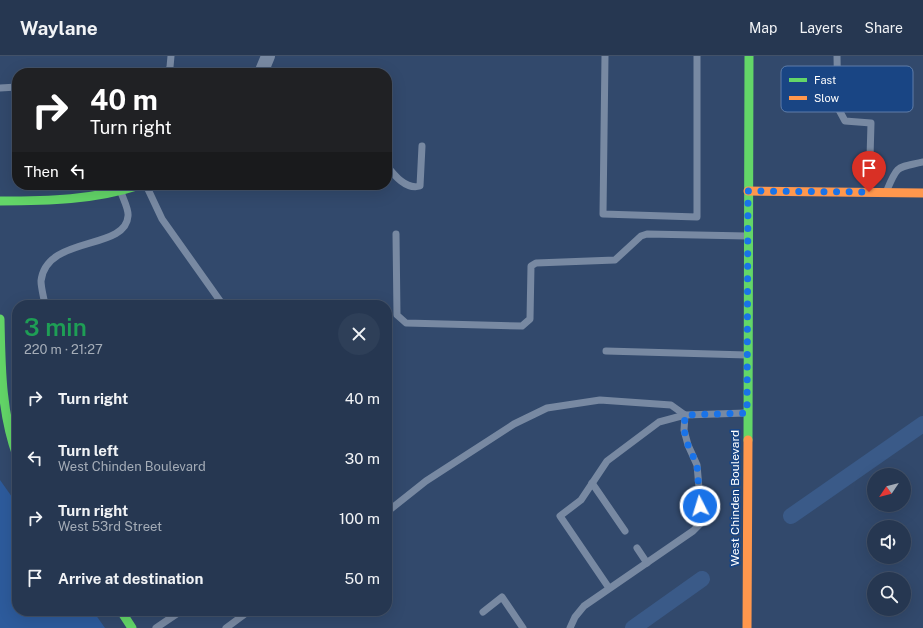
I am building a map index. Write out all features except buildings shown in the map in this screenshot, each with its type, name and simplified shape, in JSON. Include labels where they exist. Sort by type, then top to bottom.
[{"type":"main road","name":"West Chinden Boulevard","points":[[747,628],[747,236],[749,56]]},
{"type":"main road","points":[[0,201],[75,200],[102,197],[126,190]]},
{"type":"main road","points":[[748,191],[923,193]]},
{"type":"main road","points":[[0,319],[2,407],[5,426],[12,444]]},
{"type":"main road","points":[[124,616],[132,628]]},
{"type":"street","points":[[264,68],[268,56]]},
{"type":"lane","points":[[169,68],[171,56]]},
{"type":"lane","points":[[605,56],[603,214],[697,217],[697,56]]},
{"type":"lane","points":[[837,56],[837,66]]},
{"type":"lane","points":[[0,88],[12,87]]},
{"type":"lane","points":[[840,112],[845,121],[871,123],[869,192]]},
{"type":"lane","points":[[392,171],[404,183],[417,187],[420,186],[422,146]]},
{"type":"lane","points":[[887,192],[895,171],[902,167],[923,162]]},
{"type":"lane","points":[[148,190],[162,219],[219,300]]},
{"type":"lane","points":[[44,300],[41,282],[44,270],[54,259],[72,248],[112,236],[123,230],[128,215],[121,192]]},
{"type":"lane","points":[[396,234],[397,315],[406,323],[522,326],[530,319],[531,266],[536,263],[614,260],[641,236],[647,234],[747,236]]},
{"type":"lane","points":[[606,351],[747,355]]},
{"type":"lane","points":[[392,508],[426,481],[514,424],[547,408],[600,400],[672,405],[685,415]]},
{"type":"lane","points":[[609,588],[560,516],[581,500],[607,461],[659,422],[685,415],[747,413]]},
{"type":"lane","points":[[570,628],[575,617],[584,606],[693,531],[702,522],[697,465],[688,445],[684,430],[685,415]]},
{"type":"lane","points":[[592,483],[625,531]]},
{"type":"lane","points":[[637,548],[647,562]]},
{"type":"lane","points":[[483,612],[502,598],[523,628]]},
{"type":"lane","points":[[156,628],[174,616]]},
{"type":"lane","points":[[226,628],[242,616]]},
{"type":"shaded area","points":[[0,480],[12,497],[12,616],[97,616],[105,628],[0,628]]},
{"type":"waterway","points":[[791,516],[923,424]]},
{"type":"waterway","points":[[633,628],[702,579]]},
{"type":"traffic: fast","points":[[748,440],[749,56]]},
{"type":"traffic: fast","points":[[0,201],[71,199],[123,190]]},
{"type":"traffic: fast","points":[[0,319],[3,389],[12,439]]},
{"type":"traffic: fast","points":[[124,616],[132,628]]},
{"type":"traffic: slow","points":[[748,191],[923,193]]},
{"type":"traffic: slow","points":[[747,628],[748,440]]},
{"type":"route","points":[[700,506],[697,465],[688,445],[684,430],[685,415],[747,413],[748,191],[869,192]]}]
